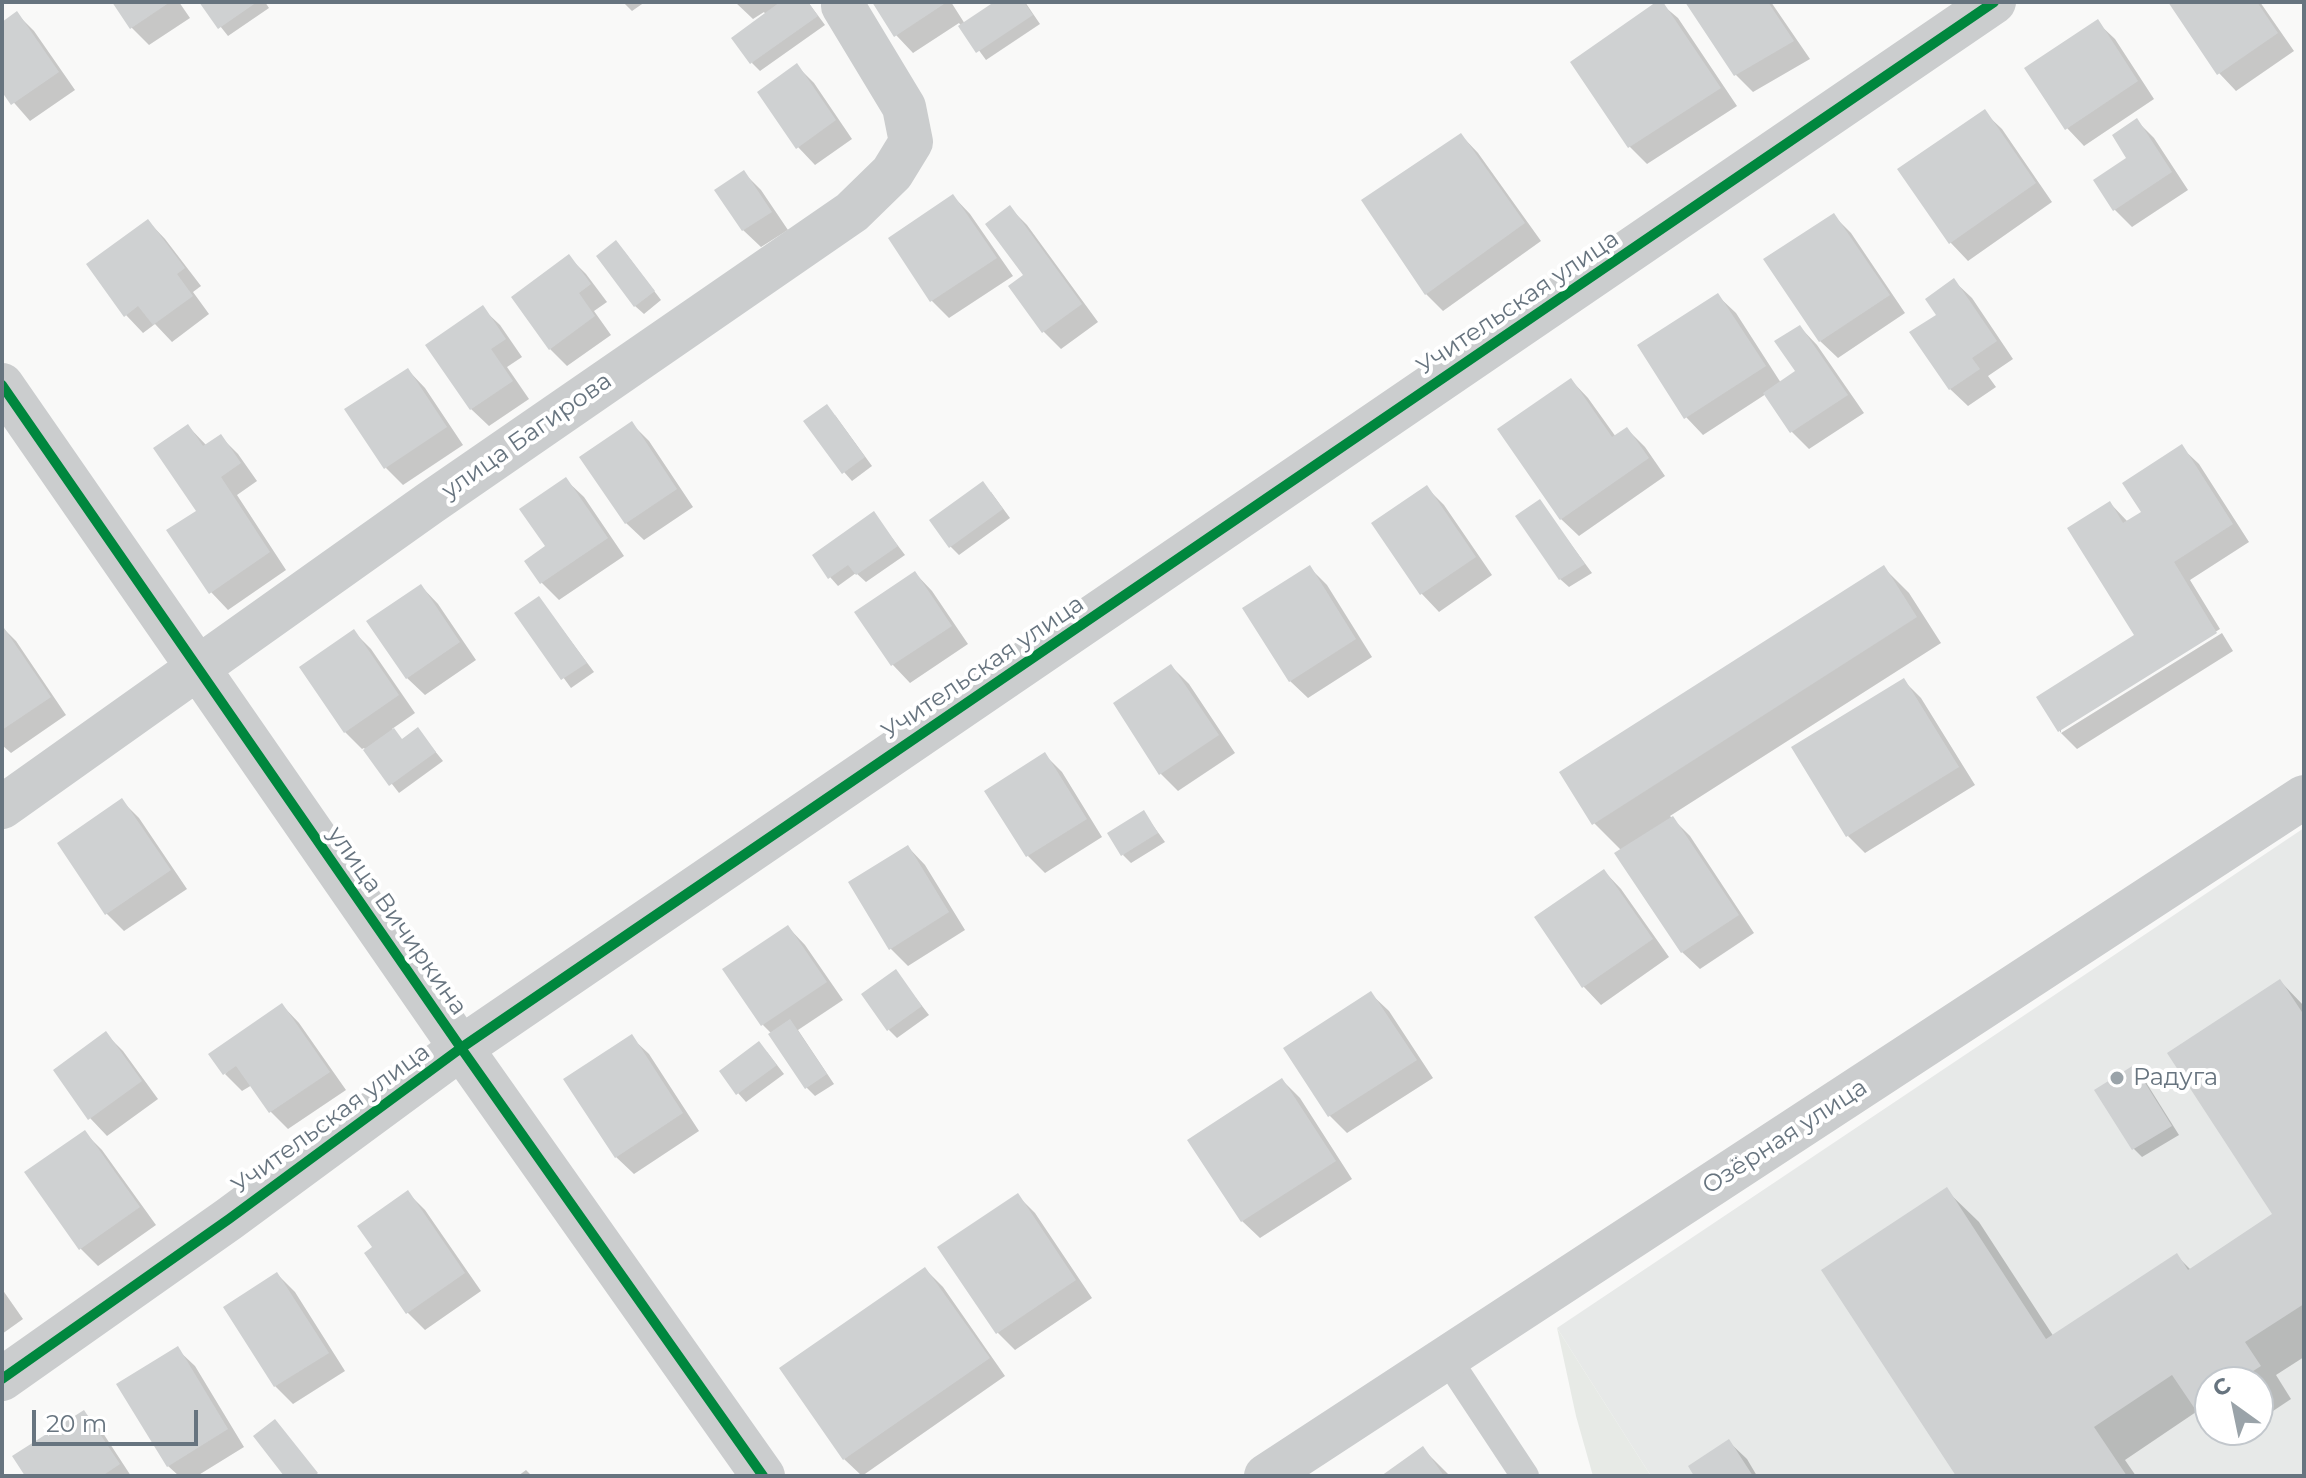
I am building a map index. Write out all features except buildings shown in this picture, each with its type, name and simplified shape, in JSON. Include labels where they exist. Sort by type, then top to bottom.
[{"type":"street","name":"улица Багирова","points":[[2,807],[197,666],[852,212],[892,173],[911,142],[904,107],[843,6],[844,2]]},
{"type":"street","name":"Учительская улица","points":[[2,1379],[229,1219],[461,1048],[1994,2]]},
{"type":"street","name":"улица Вичиркина","points":[[2,385],[461,1048],[763,1476]]},
{"type":"street","name":"Озёрная улица","points":[[1266,1476],[2304,797]]},
{"type":"lane","points":[[1447,1358],[1525,1476]]},
{"type":"shaded area","name":"Радуга","points":[[2304,828],[2304,1476],[1651,1476],[1557,1328]]},
{"type":"shaded area","points":[[1557,1328],[1651,1476],[1593,1476]]},
{"type":"cycle path","points":[[2,1379],[229,1219],[461,1048],[1994,2]]},
{"type":"cycle path","points":[[2,385],[461,1048],[763,1476]]},
{"type":"place","name":"Радуга","points":[[2117,1078]]}]
